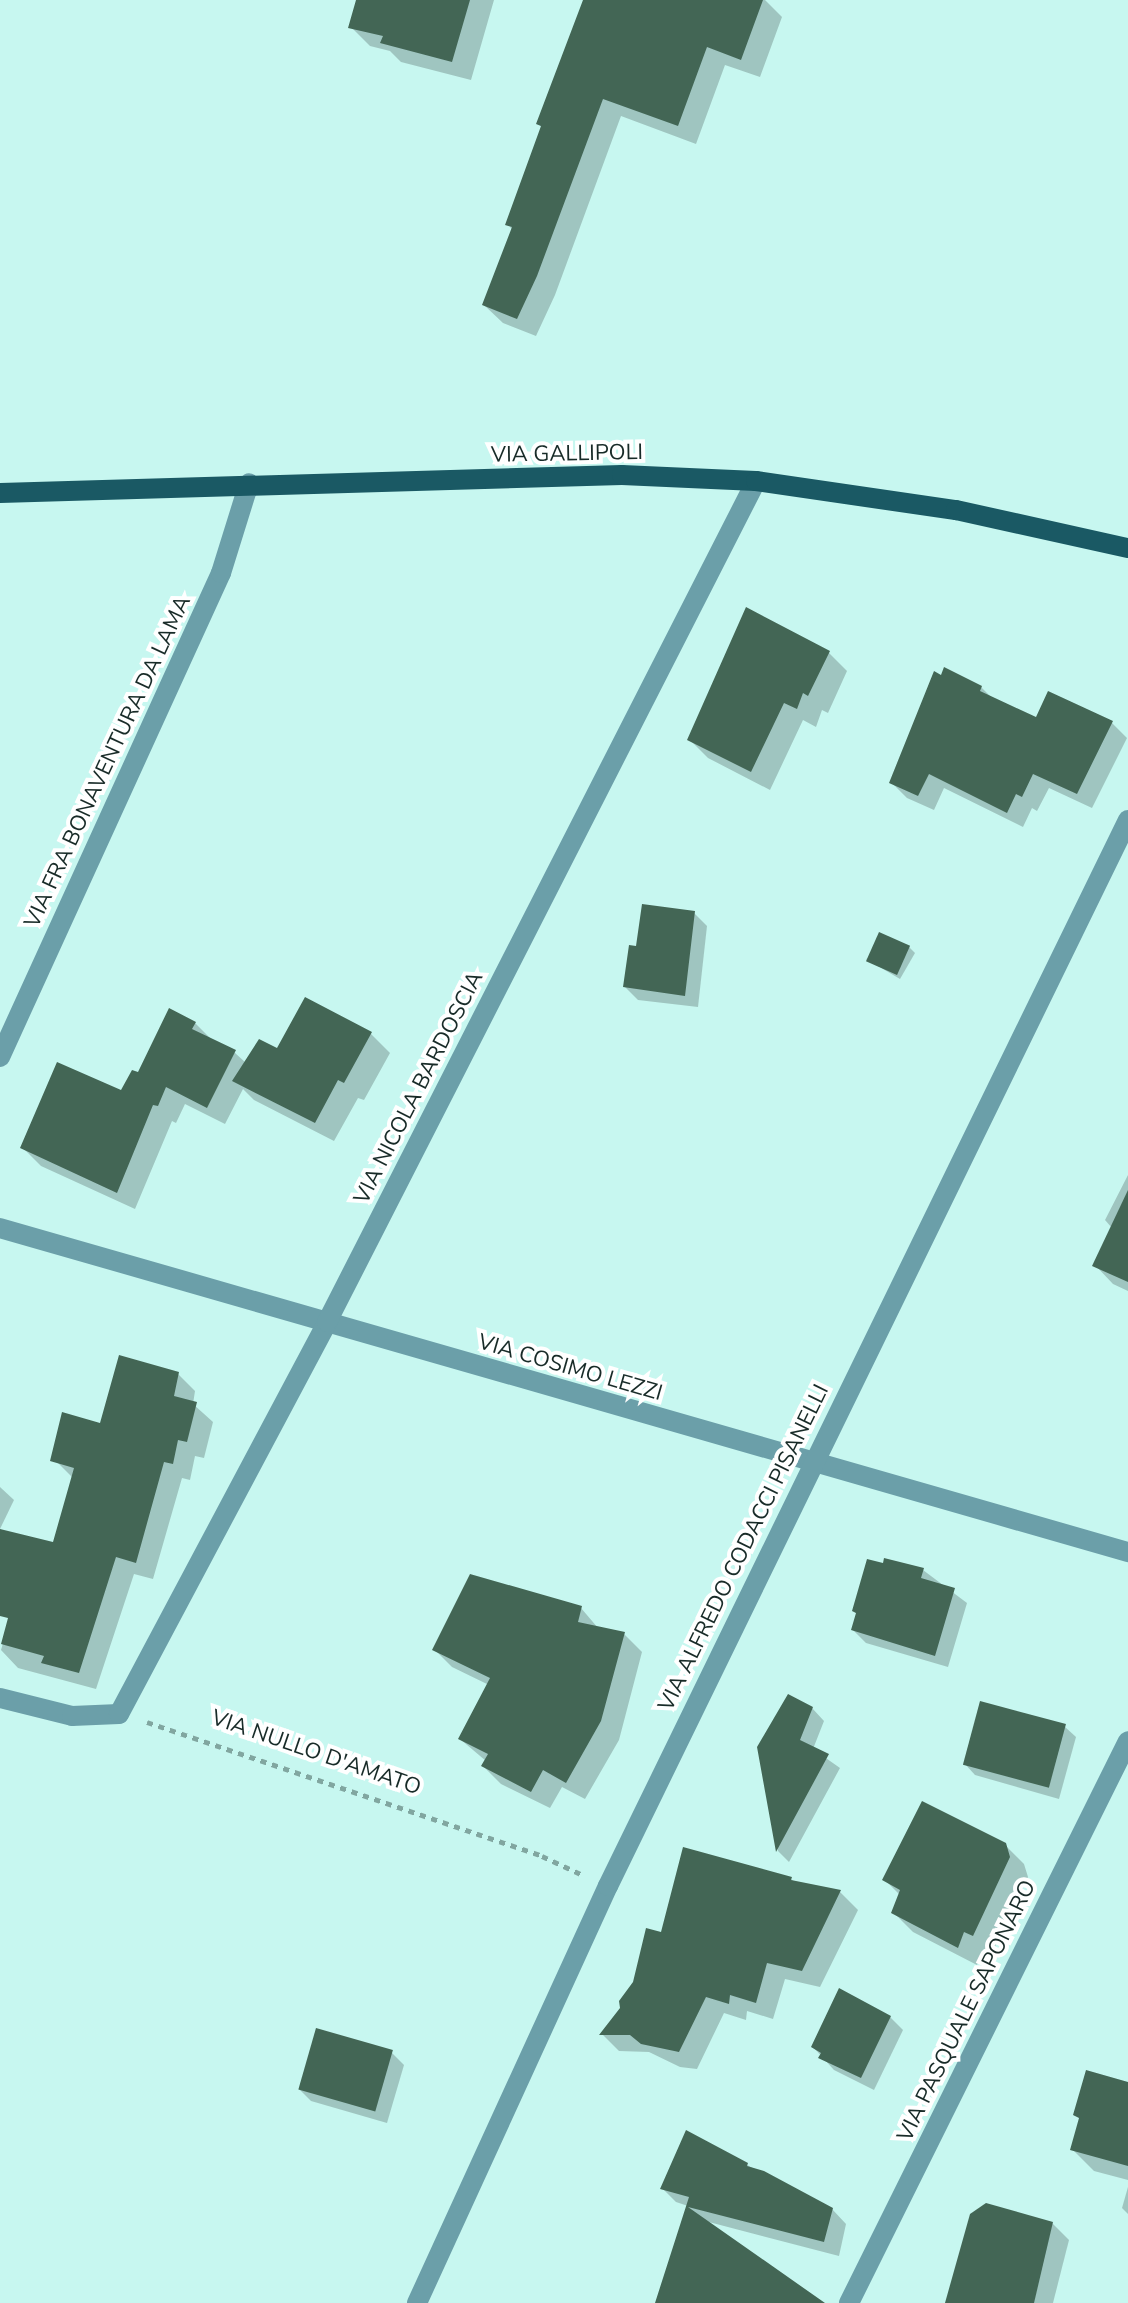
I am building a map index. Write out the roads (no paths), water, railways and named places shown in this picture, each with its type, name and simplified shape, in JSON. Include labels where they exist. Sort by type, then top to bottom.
[{"type":"main road","name":"VIA GALLIPOLI","points":[[0,493],[249,483],[622,475],[756,481],[956,510],[1128,548]]},
{"type":"street","name":"VIA NICOLA BARDOSCIA","points":[[0,1698],[72,1716],[119,1714],[327,1322],[756,481]]},
{"type":"street","name":"VIA FRA BONAVENTURA DA LAMA","points":[[0,1057],[221,573],[249,483]]},
{"type":"street","name":"VIA ALFREDO CODACCI PISANELLI","points":[[417,2303],[608,1886],[811,1463],[1128,820]]},
{"type":"street","name":"VIA COSIMO LEZZI","points":[[0,1228],[1128,1552]]},
{"type":"street","name":"VIA PASQUALE SAPONARO","points":[[849,2303],[1128,1741]]}]
